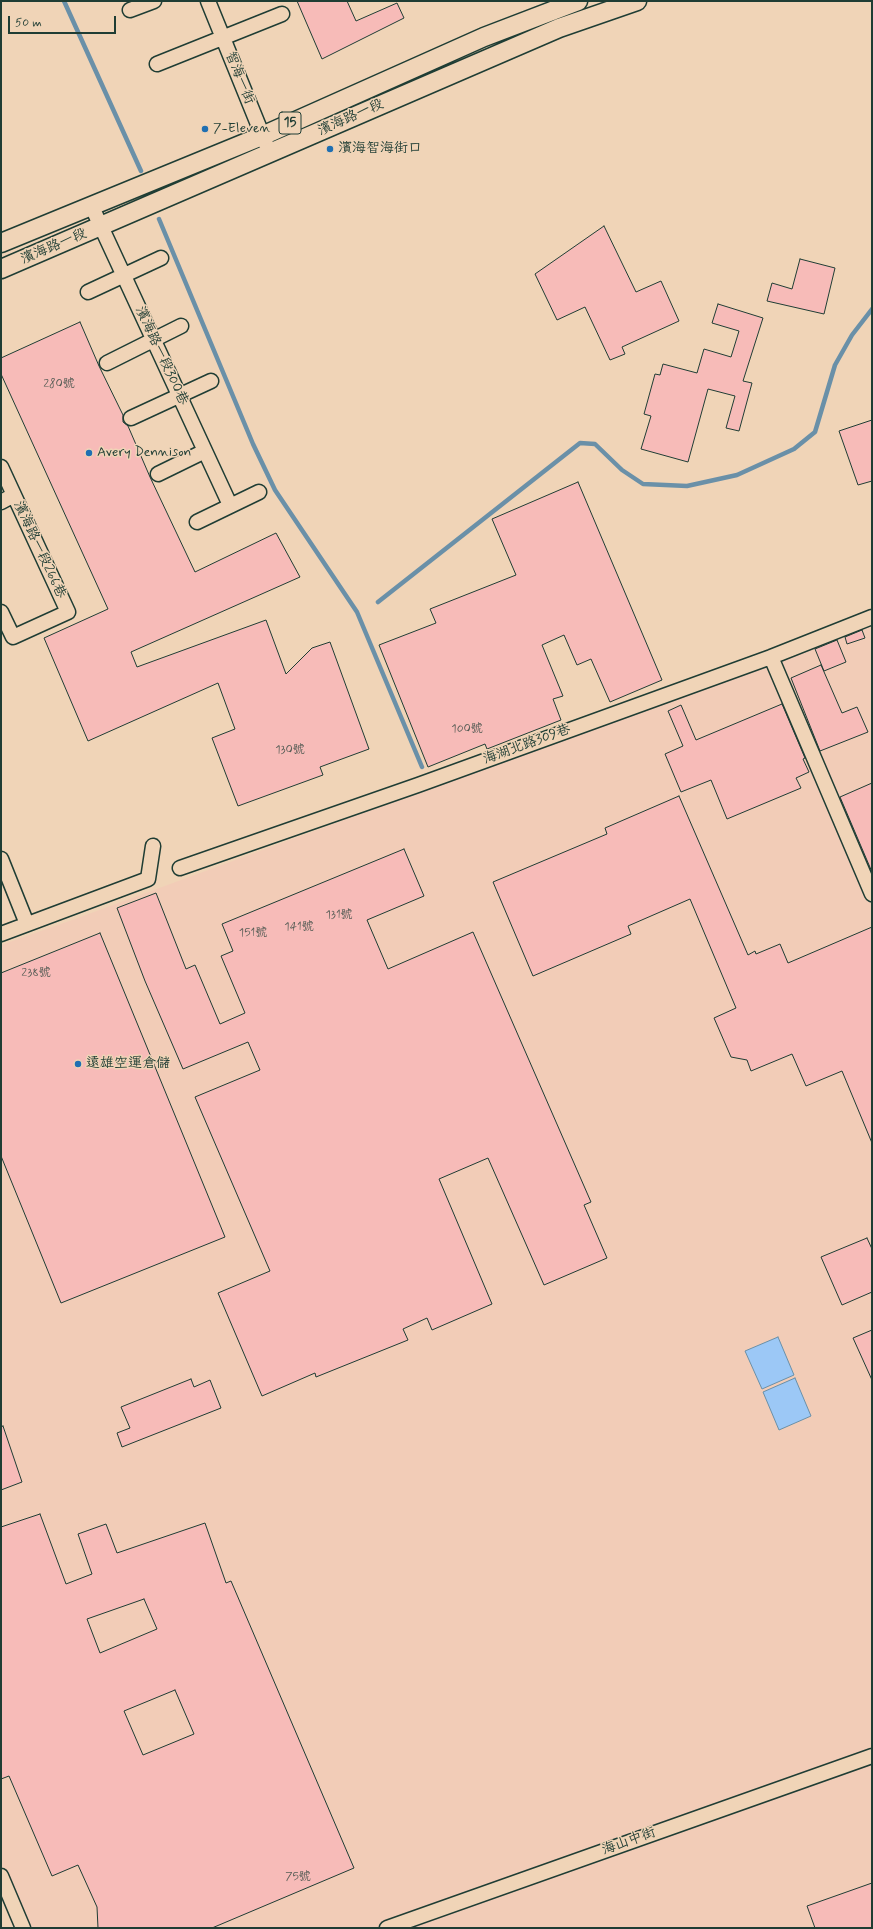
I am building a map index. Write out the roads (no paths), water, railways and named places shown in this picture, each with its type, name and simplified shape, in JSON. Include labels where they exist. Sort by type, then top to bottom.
[{"type":"main road","name":"濱海路一段","points":[[7,241],[262,136],[469,44],[578,1]]},
{"type":"main road","name":"濱海路一段","points":[[1,269],[559,28],[638,1]]},
{"type":"main road","points":[[469,44],[480,62]]},
{"type":"main road","points":[[7,241],[23,260]]},
{"type":"street","points":[[130,10],[154,1]]},
{"type":"street","name":"智海一街","points":[[208,1],[270,154]]},
{"type":"street","points":[[157,64],[282,14]]},
{"type":"street","name":"濱海路一段300巷","points":[[92,207],[230,505]]},
{"type":"street","points":[[88,292],[161,258]]},
{"type":"street","points":[[107,363],[181,326]]},
{"type":"street","points":[[131,418],[211,381]]},
{"type":"street","points":[[158,474],[205,451]]},
{"type":"street","name":"濱海路一段266巷","points":[[1,467],[68,612],[13,637],[1,612]]},
{"type":"street","points":[[197,522],[259,492]]},
{"type":"street","points":[[1,502],[14,495]]},
{"type":"street","name":"海湖北路309巷","points":[[180,868],[425,782],[771,657],[872,617]]},
{"type":"street","points":[[771,657],[872,894]]},
{"type":"street","points":[[1,934],[148,879],[153,846]]},
{"type":"street","points":[[1,859],[27,924]]},
{"type":"street","name":"海山中街","points":[[387,1928],[872,1756]]},
{"type":"street","points":[[1,1876],[24,1928]]},
{"type":"water","points":[[778,1337],[794,1375],[762,1389],[745,1351]]},
{"type":"water","points":[[795,1378],[811,1416],[779,1430],[763,1392]]},
{"type":"waterway","points":[[64,1],[141,171]]},
{"type":"waterway","points":[[159,219],[253,444],[275,490],[357,612],[422,767]]},
{"type":"waterway","points":[[378,602],[580,443],[595,444],[622,470],[643,484],[687,486],[737,475],[794,449],[815,432],[835,365],[852,335],[872,309]]},
{"type":"place","name":"7-Eleven","points":[[205,129]]},
{"type":"place","name":"濱海智海街口","points":[[330,149]]},
{"type":"place","name":"Avery Dennison","points":[[89,453]]},
{"type":"place","name":"遠雄空運倉儲","points":[[78,1064]]}]
